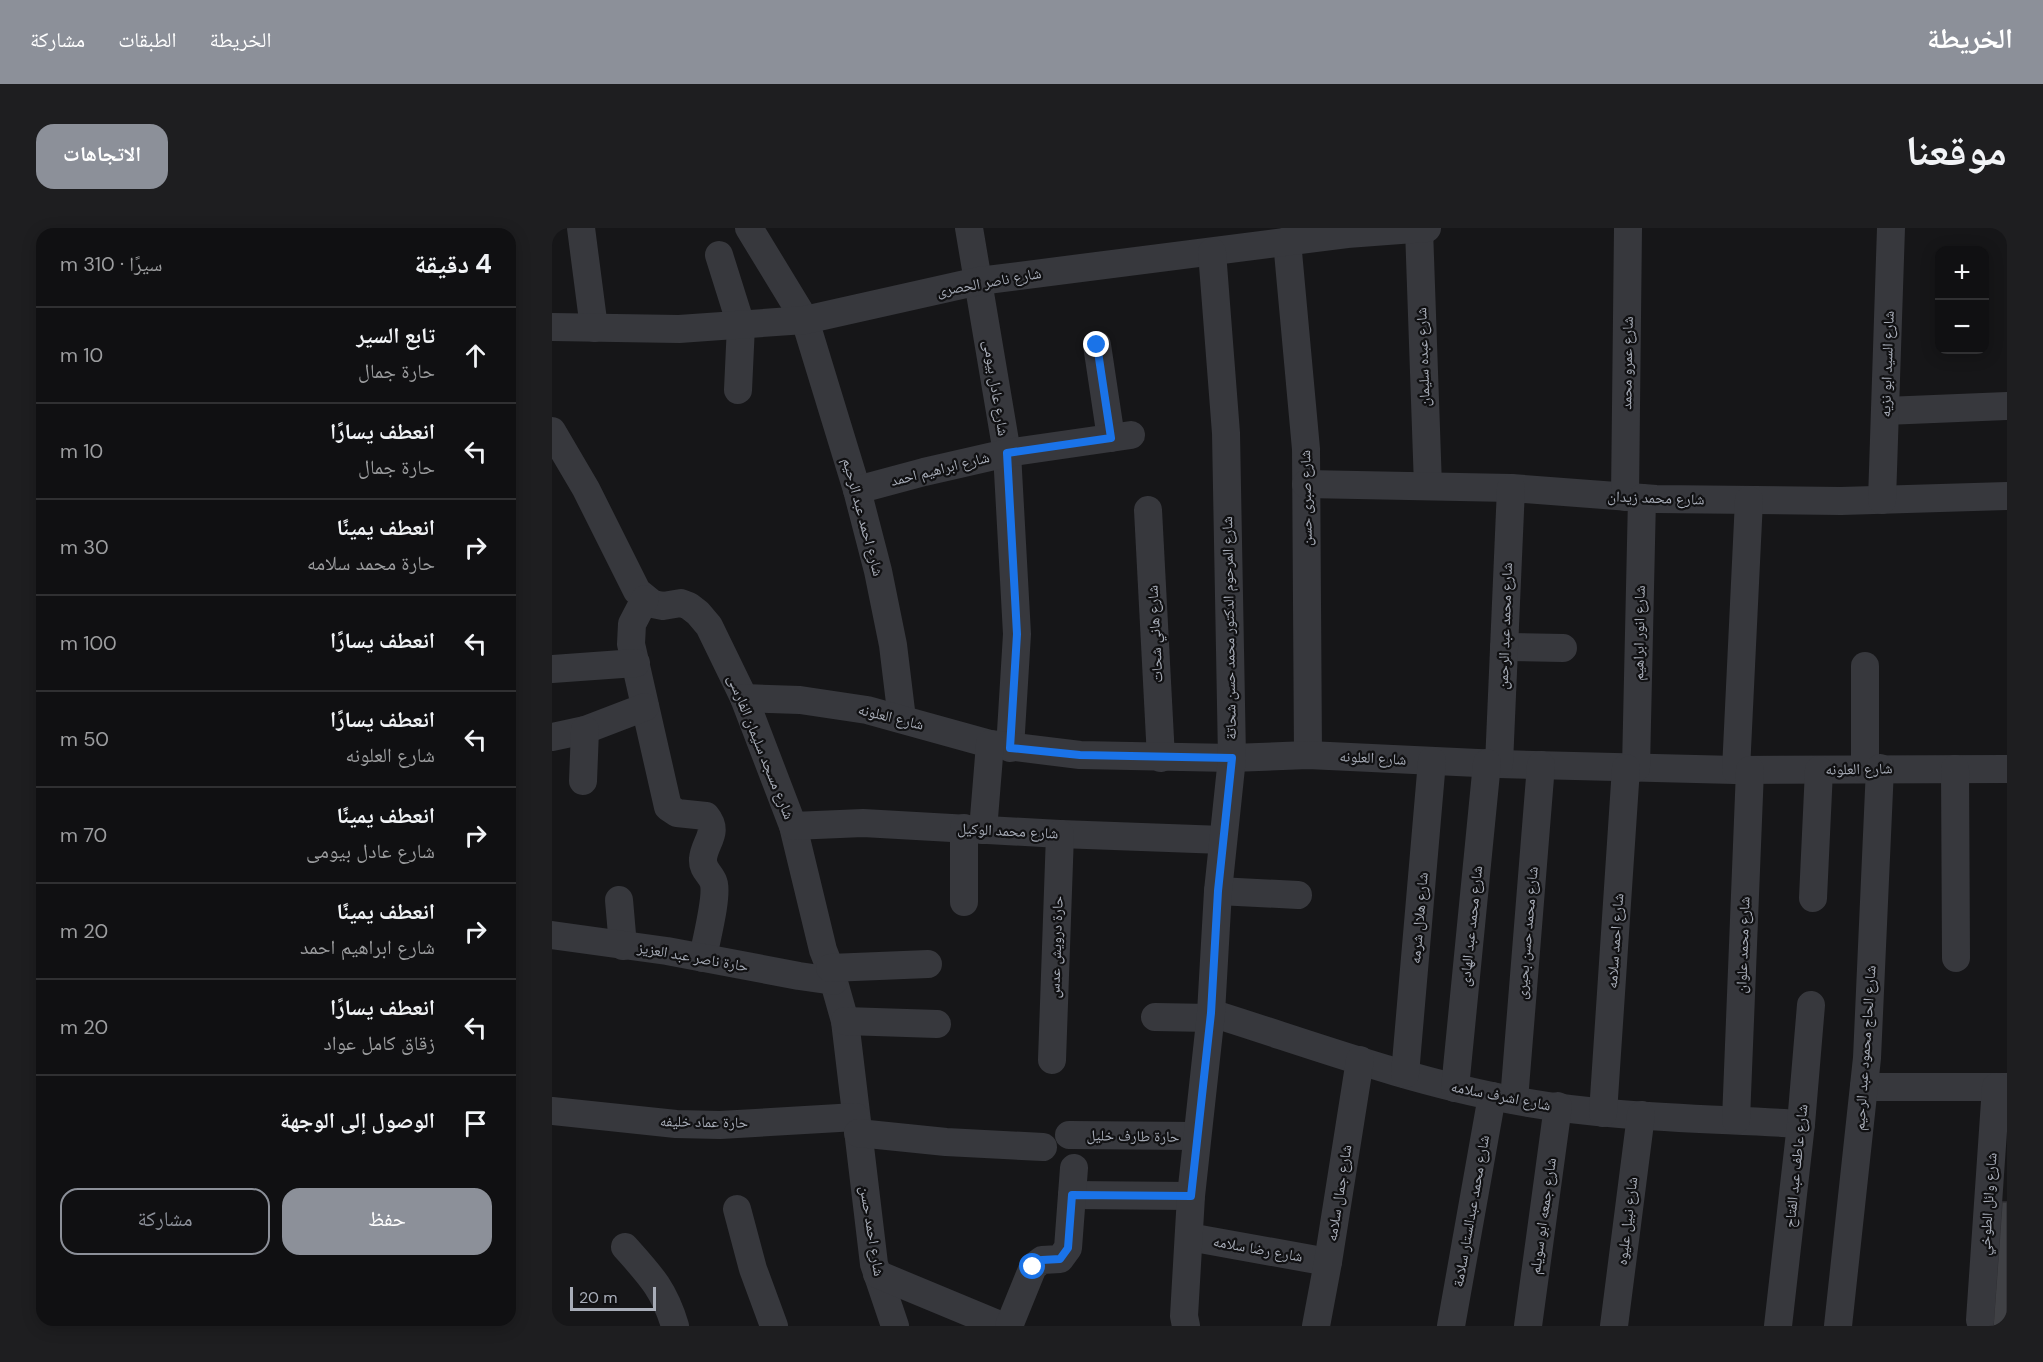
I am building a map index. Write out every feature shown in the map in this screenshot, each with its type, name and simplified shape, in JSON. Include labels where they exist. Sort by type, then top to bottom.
[{"type":"street","points":[[581,228],[594,328]]},
{"type":"street","name":"شارع احمد عبد الرحيم","points":[[749,228],[805,320],[857,490],[885,601],[902,719]]},
{"type":"street","name":"شارع عادل بيومى","points":[[964,902],[974,829],[1000,746],[1017,634],[1007,453],[969,228]]},
{"type":"street","name":"شارع ناصر الحصرى","points":[[552,327],[679,329],[805,320],[979,281],[1205,244],[1287,241],[1347,231],[1427,228]]},
{"type":"street","name":"شارع عمرو محمد","points":[[1628,228],[1634,498]]},
{"type":"street","name":"شارع السيد ابو نزيه","points":[[1882,500],[1892,228]]},
{"type":"street","name":"شارع عبده سليمان","points":[[1419,229],[1428,486]]},
{"type":"street","name":"شارع صبرى حسن","points":[[1287,241],[1306,449],[1308,755]]},
{"type":"street","name":"شارع المرحوم الدكتور محمد حسن شحاتة","points":[[1186,1326],[1184,1316],[1191,1196],[1211,1016],[1218,891],[1232,758],[1226,433],[1205,244]]},
{"type":"street","points":[[719,255],[741,325],[738,390]]},
{"type":"street","name":"شارع ابراهيم احمد","points":[[857,490],[1007,453],[1121,436],[1097,345]]},
{"type":"street","points":[[1885,411],[2007,406]]},
{"type":"street","points":[[553,435],[586,489],[629,578],[645,599],[632,624],[631,644],[668,807],[677,813],[706,816],[711,822],[711,835],[703,859],[704,870],[712,878],[714,893],[703,958]]},
{"type":"street","name":"شارع محمد زيدان","points":[[1306,484],[1511,488],[1634,498],[1749,500],[1882,500],[2007,496]]},
{"type":"street","name":"شارع محمد عبد الرحمن","points":[[1493,764],[1504,647],[1511,488]]},
{"type":"street","name":"شارع انور ابراهيم","points":[[1631,768],[1634,498]]},
{"type":"street","name":"شارع محمد علوان","points":[[1736,1120],[1749,500]]},
{"type":"street","name":"شارع هاني شحات","points":[[1148,510],[1161,758]]},
{"type":"street","name":"شارع مسجد سليمان الفارسى","points":[[645,599],[663,606],[681,603],[698,613],[709,626],[744,698],[793,826],[823,950],[845,1021],[857,1125]]},
{"type":"street","points":[[1504,647],[1563,648]]},
{"type":"street","points":[[552,669],[636,663]]},
{"type":"street","name":"شارع الحاج محمود عبد الرحيم","points":[[1838,1326],[1864,1087],[1869,1017],[1873,769],[1865,666]]},
{"type":"street","name":"شارع العلونه","points":[[744,698],[800,700],[867,710],[1000,746],[1080,755],[1161,758],[1308,755],[1493,764],[1743,770],[2007,769]]},
{"type":"street","points":[[552,737],[585,730],[645,707]]},
{"type":"street","points":[[583,781],[585,730]]},
{"type":"street","name":"شارع هلال شرمه","points":[[1405,1074],[1431,761]]},
{"type":"street","name":"شارع محمد عبد الهادى","points":[[1455,1088],[1493,764]]},
{"type":"street","name":"شارع محمد حسن بحيرى","points":[[1503,1098],[1541,765]]},
{"type":"street","name":"شارع احمد سلامه","points":[[1603,1113],[1631,768]]},
{"type":"street","points":[[1955,769],[1956,958]]},
{"type":"street","points":[[1813,897],[1820,770]]},
{"type":"street","name":"شارع محمد الوكيل","points":[[793,826],[862,823],[1223,840]]},
{"type":"street","name":"حارة درويش عدس","points":[[1052,1060],[1060,834]]},
{"type":"street","points":[[1218,891],[1298,895]]},
{"type":"street","points":[[619,900],[623,946]]},
{"type":"street","name":"حارة ناصر عبد العزيز","points":[[552,935],[703,958],[799,976],[928,964]]},
{"type":"street","name":"شارع عاطف عبد الفتاح","points":[[1778,1326],[1801,1124],[1811,1005]]},
{"type":"street","name":"شارع اشرف سلامه","points":[[1155,1017],[1211,1016],[1405,1074],[1503,1098],[1603,1113],[1673,1119],[1801,1124]]},
{"type":"street","points":[[845,1021],[937,1024]]},
{"type":"street","name":"شارع جمال سلامه","points":[[1316,1326],[1360,1060]]},
{"type":"street","points":[[1864,1087],[2001,1087]]},
{"type":"street","name":"شارع وائل الطوخي","points":[[1980,1320],[2001,1087]]},
{"type":"street","name":"شارع محمد عبدالستار سلامة","points":[[1451,1326],[1503,1098]]},
{"type":"street","name":"شارع جمعه ابو سويلم","points":[[1528,1326],[1558,1106]]},
{"type":"street","name":"حارة عماد خليفه","points":[[552,1111],[676,1124],[857,1125],[945,1142],[1043,1147]]},
{"type":"street","name":"شارع نبيل عليوه","points":[[1614,1326],[1641,1115]]},
{"type":"street","name":"شارع احمد حسن","points":[[857,1125],[874,1264],[895,1326]]},
{"type":"street","name":"حارة طارف خليل","points":[[1069,1135],[1196,1136]]},
{"type":"street","points":[[1009,1326],[1033,1267],[1042,1260],[1060,1259],[1068,1248],[1073,1182],[1191,1196]]},
{"type":"street","points":[[737,1209],[753,1269],[774,1326]]},
{"type":"street","name":"شارع رضا سلامه","points":[[1189,1237],[1328,1262]]},
{"type":"street","points":[[625,1247],[655,1280],[668,1303],[675,1326]]},
{"type":"street","points":[[877,1274],[1002,1326]]},
{"type":"building","points":[[2002,1202],[2007,1202],[2007,1326],[1993,1326]]},
{"type":"route","points":[[1033,1267],[1042,1260],[1060,1259],[1065,1254],[1068,1248],[1072,1195],[1191,1196],[1211,1013],[1218,891],[1232,758],[1080,755],[1010,748],[1017,634],[1007,453],[1111,438],[1097,345]]}]
